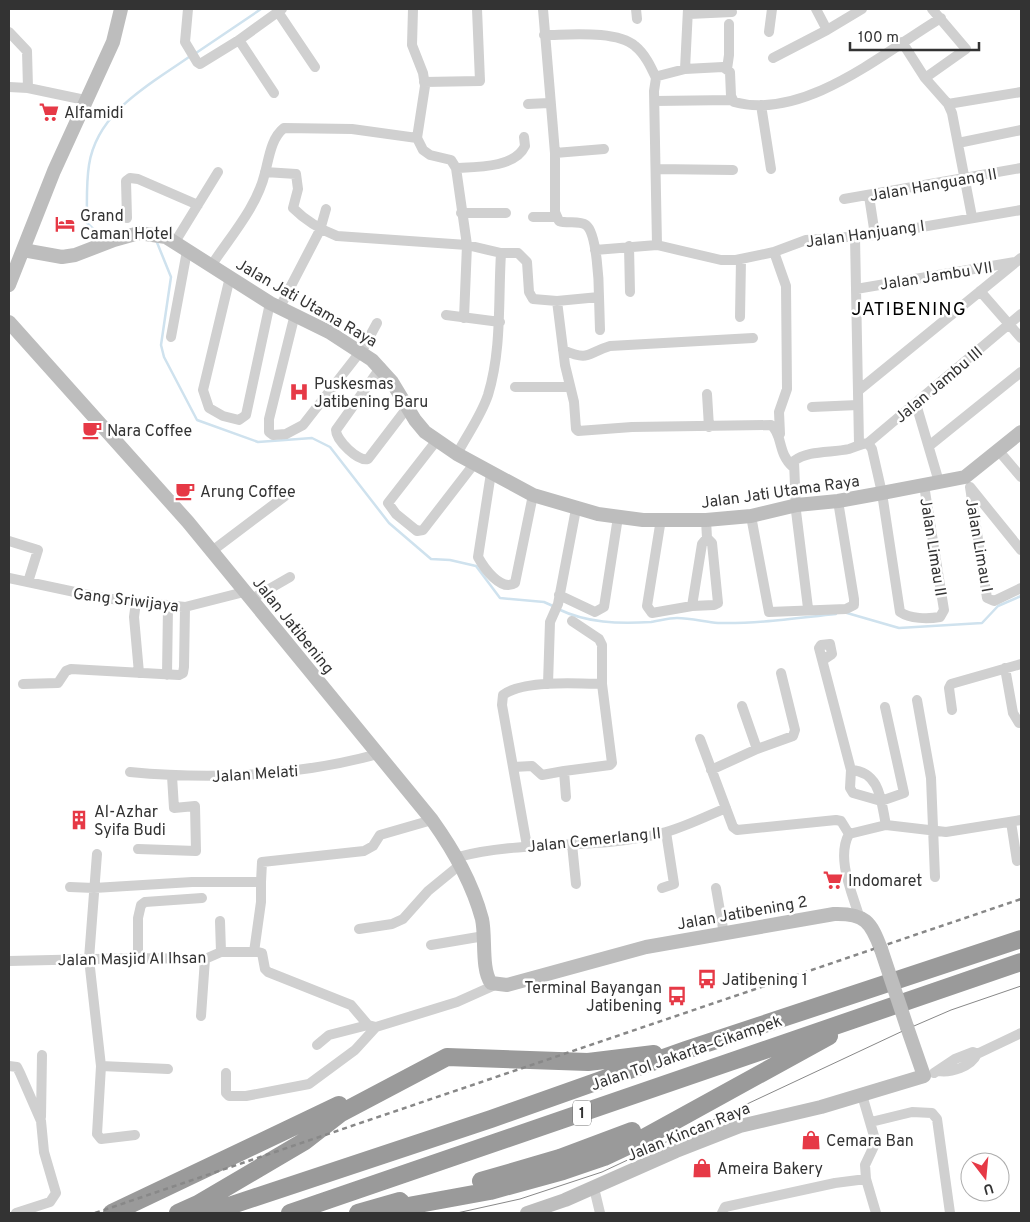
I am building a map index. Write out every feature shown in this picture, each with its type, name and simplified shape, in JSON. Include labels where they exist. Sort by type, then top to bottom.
[{"type":"highway","name":"Jalan Tol Jakarta–Cikampek","points":[[208,1213],[491,1119],[686,1050],[1021,938]]},
{"type":"highway","name":"Jalan Tol Jakarta–Cikampek","points":[[290,1213],[1021,962]]},
{"type":"highway","points":[[388,1213],[490,1191],[604,1157],[640,1140],[874,1012]]},
{"type":"highway","points":[[112,1213],[371,1089],[447,1057],[588,1062],[686,1050]]},
{"type":"highway","points":[[178,1213],[198,1204],[306,1141],[341,1113],[417,1071]]},
{"type":"highway","points":[[358,1213],[560,1158],[720,1095]]},
{"type":"main road","points":[[9,285],[41,201],[85,100],[113,42],[122,9]]},
{"type":"main road","name":"Jalan Jati Utama Raya","points":[[23,250],[62,257],[75,255],[114,240],[139,233],[171,239],[275,305],[295,314],[360,351],[381,368],[425,432],[457,454],[533,495],[576,509],[618,517],[706,520],[751,516],[797,505],[838,502],[939,482],[967,482],[998,450],[1021,432]]},
{"type":"main road","name":"Jalan Jatibening","points":[[9,322],[212,551],[432,820],[459,861],[478,906],[484,936],[486,972],[493,984]]},
{"type":"main road","name":"Jalan Jatibening 2","points":[[493,984],[507,985],[528,980],[646,947],[834,914],[859,916]]},
{"type":"main road","points":[[859,916],[871,927],[881,949],[923,1070]]},
{"type":"main road","name":"Jalan Kincan Raya","points":[[527,1213],[594,1188],[676,1151],[740,1126],[862,1095],[923,1070]]},
{"type":"street","points":[[188,9],[185,42],[189,52],[197,62],[204,63],[280,10],[315,67]]},
{"type":"street","points":[[413,9],[412,45],[424,82],[417,138],[423,150],[430,155],[451,160],[456,168],[467,245],[464,318]]},
{"type":"street","points":[[424,82],[480,81],[477,9]]},
{"type":"street","points":[[543,9],[549,103],[555,153],[557,217]]},
{"type":"street","points":[[769,32],[772,9]]},
{"type":"street","points":[[816,9],[827,30]]},
{"type":"street","points":[[773,58],[827,30],[862,9]]},
{"type":"street","points":[[925,78],[966,50],[964,45],[932,9]]},
{"type":"street","points":[[685,69],[688,11],[732,12]]},
{"type":"street","points":[[655,101],[732,100],[741,104],[761,106],[782,104],[825,89],[941,18]]},
{"type":"street","points":[[729,24],[728,70],[732,100]]},
{"type":"street","points":[[9,32],[27,51],[28,88]]},
{"type":"street","points":[[544,35],[594,35],[622,39],[640,51],[656,78],[657,245]]},
{"type":"street","points":[[239,40],[274,93]]},
{"type":"street","points":[[902,42],[925,78],[948,104],[958,143],[972,217]]},
{"type":"street","points":[[656,78],[663,73],[685,69],[714,66],[728,70]]},
{"type":"street","points":[[9,87],[28,88],[85,100]]},
{"type":"street","points":[[948,104],[1021,92]]},
{"type":"street","points":[[528,104],[549,103]]},
{"type":"street","points":[[761,106],[771,169]]},
{"type":"street","points":[[211,266],[258,194],[274,142],[278,133],[284,128],[352,129],[417,138]]},
{"type":"street","points":[[958,143],[1021,130]]},
{"type":"street","points":[[456,168],[486,166],[515,157],[525,146],[524,137]]},
{"type":"street","points":[[555,153],[604,150]]},
{"type":"street","points":[[656,168],[733,170]]},
{"type":"street","name":"Jalan Hanguang II","points":[[844,199],[1021,168]]},
{"type":"street","points":[[171,239],[198,205],[218,172]]},
{"type":"street","points":[[265,172],[296,174],[298,189],[293,206],[305,220],[320,230],[349,239],[467,245],[501,253],[518,253],[527,262],[529,292],[533,299],[557,301],[599,297]]},
{"type":"street","points":[[127,218],[126,182],[130,178],[138,179],[198,205]]},
{"type":"street","points":[[869,196],[875,235]]},
{"type":"street","points":[[230,277],[203,390],[209,408],[234,420],[239,420],[246,415],[275,305],[320,230],[326,209]]},
{"type":"street","name":"Jalan Hanjuang I","points":[[595,250],[657,245],[721,260],[741,259],[774,252],[806,240],[875,235],[972,217],[1021,211]]},
{"type":"street","points":[[461,213],[506,213]]},
{"type":"street","points":[[533,217],[557,217],[564,222],[586,225],[592,236],[595,250],[600,330]]},
{"type":"street","points":[[855,237],[858,405],[864,444],[872,449],[882,494]]},
{"type":"street","points":[[629,246],[630,292]]},
{"type":"street","points":[[171,337],[187,250]]},
{"type":"street","points":[[774,252],[786,286],[787,389],[780,412],[782,432],[778,437]]},
{"type":"street","points":[[457,454],[488,395],[500,322],[501,253]]},
{"type":"street","points":[[740,316],[741,259]]},
{"type":"street","points":[[859,390],[1019,260]]},
{"type":"street","name":"Jalan Jambu VII","points":[[856,289],[1019,260]]},
{"type":"street","points":[[980,291],[1021,338]]},
{"type":"street","points":[[557,301],[568,387],[574,402],[576,428],[578,431],[632,427],[771,425],[775,428],[784,458],[793,467]]},
{"type":"street","points":[[295,314],[269,419],[269,432],[273,434],[286,434],[303,425],[360,351],[377,323]]},
{"type":"street","name":"Jalan Jambu III","points":[[864,444],[916,404],[1021,314]]},
{"type":"street","points":[[446,315],[500,322]]},
{"type":"street","points":[[563,350],[583,357],[590,356],[610,346],[753,338]]},
{"type":"street","points":[[381,368],[336,430],[338,438],[360,458],[368,459],[407,408]]},
{"type":"street","points":[[929,446],[1021,372]]},
{"type":"street","points":[[515,387],[568,387]]},
{"type":"street","points":[[707,394],[709,427]]},
{"type":"street","points":[[916,404],[939,482]]},
{"type":"street","points":[[812,407],[858,405]]},
{"type":"street","points":[[437,440],[390,500],[390,506],[396,514],[418,532],[423,530],[474,464]]},
{"type":"street","points":[[808,608],[793,467],[794,461],[799,458],[851,449],[864,444]]},
{"type":"street","points":[[998,450],[1021,477]]},
{"type":"street","points":[[491,474],[477,553],[479,560],[498,581],[506,585],[514,585],[533,495]]},
{"type":"street","points":[[967,482],[1021,550]]},
{"type":"street","name":"Jalan Limau I","points":[[967,482],[987,598],[994,601],[1021,588]]},
{"type":"street","name":"Jalan Limau II","points":[[882,494],[900,612],[910,617],[940,617],[944,610],[924,485]]},
{"type":"street","points":[[212,551],[285,496]]},
{"type":"street","points":[[751,516],[769,612],[808,608],[846,609],[854,605],[838,502]]},
{"type":"street","points":[[548,684],[550,622],[557,604],[576,509]]},
{"type":"street","points":[[557,604],[595,612],[604,607],[618,517]]},
{"type":"street","points":[[661,519],[647,606],[652,613],[718,603],[712,543],[707,538],[706,520]]},
{"type":"street","points":[[692,606],[702,544],[707,538]]},
{"type":"street","points":[[9,540],[38,550],[28,582]]},
{"type":"street","name":"Gang Sriwijaya","points":[[9,578],[136,602],[184,607],[247,596],[290,577]]},
{"type":"street","points":[[136,602],[134,617],[139,673]]},
{"type":"street","points":[[166,675],[168,606]]},
{"type":"street","points":[[23,684],[58,683],[66,671],[71,669],[179,676],[183,673],[184,607]]},
{"type":"street","points":[[513,768],[532,766],[542,775],[610,765],[612,763],[602,684],[602,654],[599,640],[572,621]]},
{"type":"street","points":[[823,660],[851,770],[852,792],[881,801],[902,795],[905,791],[885,707]]},
{"type":"street","points":[[952,710],[949,688],[951,684],[1021,664]]},
{"type":"street","points":[[1005,668],[1013,714],[1020,720],[1021,735]]},
{"type":"street","points":[[712,770],[757,749],[793,736],[795,730],[781,673]]},
{"type":"street","points":[[527,846],[502,705],[503,695],[526,685],[602,684]]},
{"type":"street","points":[[916,700],[931,778],[936,878]]},
{"type":"street","points":[[742,706],[757,749]]},
{"type":"street","points":[[700,739],[733,827],[743,831],[836,820],[841,821],[849,834],[845,848],[845,862],[859,916]]},
{"type":"street","name":"Jalan Melati","points":[[130,772],[172,776],[219,776],[300,770],[378,754]]},
{"type":"street","points":[[851,770],[857,770],[871,778],[878,787],[886,825]]},
{"type":"street","points":[[564,771],[566,797]]},
{"type":"street","points":[[138,849],[196,850],[195,806],[174,808],[172,776]]},
{"type":"street","name":"Jalan Cemerlang II","points":[[459,861],[486,851],[624,839],[666,832],[726,808]]},
{"type":"street","points":[[372,1026],[351,1005],[268,972],[265,969],[262,953],[254,952],[262,902],[260,864],[262,862],[364,852],[373,846],[380,835],[432,820]]},
{"type":"street","points":[[849,834],[886,825],[928,829],[935,832],[1016,821],[1017,861]]},
{"type":"street","points":[[662,888],[674,884],[666,832]]},
{"type":"street","points":[[572,844],[576,884]]},
{"type":"street","points":[[97,854],[89,960],[101,1066],[97,1134],[101,1139],[135,1135]]},
{"type":"street","points":[[359,929],[392,924],[403,919],[459,861]]},
{"type":"street","points":[[70,886],[94,888],[192,882],[262,882]]},
{"type":"street","points":[[716,888],[724,934]]},
{"type":"street","points":[[138,958],[138,918],[141,905],[145,902],[202,898]]},
{"type":"street","points":[[220,921],[221,952]]},
{"type":"street","points":[[431,944],[484,936]]},
{"type":"street","name":"Jalan Masjid Al Ihsan","points":[[9,961],[138,958],[205,959],[221,952],[254,952]]},
{"type":"street","points":[[201,1016],[205,959]]},
{"type":"street","points":[[317,1045],[329,1035],[372,1026],[457,1002],[493,984]]},
{"type":"street","points":[[226,1073],[226,1093],[228,1096],[246,1096],[309,1084],[355,1050],[372,1026]]},
{"type":"street","points":[[923,1070],[948,1073],[974,1060],[977,1054],[1021,1033]]},
{"type":"street","points":[[16,1213],[50,1202],[56,1193],[44,1152],[41,1121],[42,1055]]},
{"type":"street","points":[[9,1066],[17,1068],[20,1073],[41,1121]]},
{"type":"street","points":[[101,1066],[168,1069]]},
{"type":"street","points":[[862,1095],[871,1122],[874,1146],[865,1165],[866,1179],[876,1213]]},
{"type":"street","points":[[871,1122],[912,1112],[932,1112],[937,1119],[950,1213]]},
{"type":"street","points":[[722,1213],[725,1207],[835,1183],[866,1179]]},
{"type":"street","points":[[594,1188],[600,1213]]},
{"type":"waterway","points":[[196,53],[261,9]]},
{"type":"waterway","points":[[105,237],[103,238],[87,223],[88,172],[94,146],[102,130],[127,102],[189,57]]},
{"type":"waterway","points":[[156,240],[171,277],[161,345],[164,357],[197,420],[258,442],[312,438],[330,447],[389,523],[431,559],[450,560],[476,566],[500,598],[544,602],[553,606]]},
{"type":"waterway","points":[[847,613],[899,628],[982,623],[998,606],[1021,596]]},
{"type":"waterway","points":[[558,609],[591,620],[627,623],[651,622],[670,618],[718,623],[747,623],[836,614]]},
{"type":"tram line","points":[[457,1213],[520,1199],[602,1172],[907,1029],[951,1010],[1021,986]]},
{"type":"railway","points":[[95,1213],[1021,899]]},
{"type":"place","name":"Alfamidi","points":[[49,112]]},
{"type":"place","name":"Grand Caman Hotel","points":[[65,224]]},
{"type":"place","name":"Puskesmas Jatibening Baru","points":[[299,392]]},
{"type":"place","name":"Nara Coffee","points":[[92,430]]},
{"type":"place","name":"Arung Coffee","points":[[185,491]]},
{"type":"place","name":"Al-Azhar Syifa Budi","points":[[79,820]]},
{"type":"place","name":"Indomaret","points":[[833,880]]},
{"type":"place","name":"Jatibening 1","points":[[707,979]]},
{"type":"place","name":"Terminal Bayangan Jatibening","points":[[677,996]]},
{"type":"place","name":"Cemara Ban","points":[[811,1140]]},
{"type":"place","name":"Ameira Bakery","points":[[702,1168]]},
{"type":"district","name":"JATIBENING","points":[[909,308]]}]
